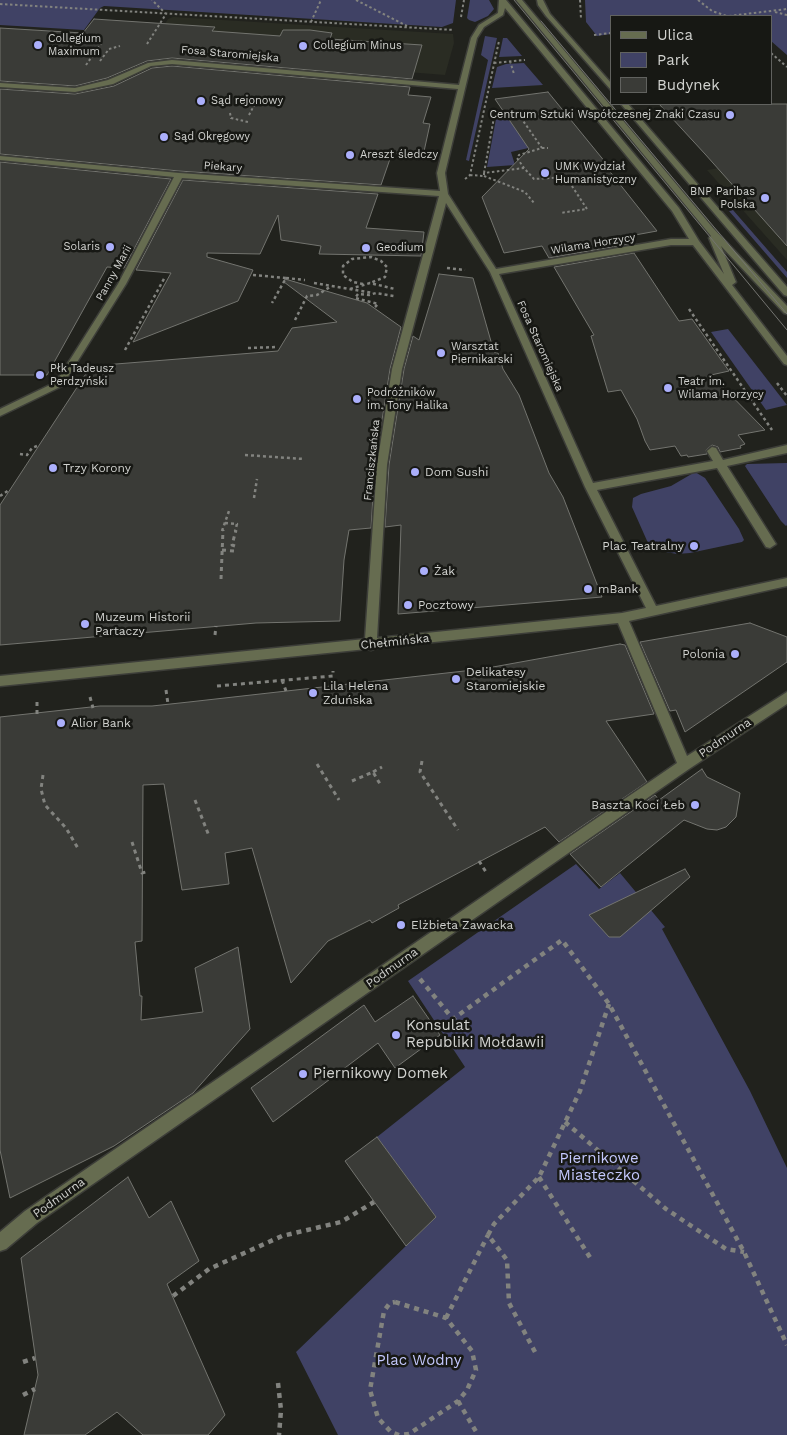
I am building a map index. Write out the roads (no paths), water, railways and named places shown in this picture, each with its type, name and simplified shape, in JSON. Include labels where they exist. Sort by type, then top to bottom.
[{"type":"street","points":[[518,0],[710,230],[787,311]]},
{"type":"street","points":[[540,0],[548,15],[610,87]]},
{"type":"street","points":[[503,1],[676,210],[695,242],[787,362]]},
{"type":"street","name":"Fosa Staromiejska","points":[[503,1],[499,15],[482,26],[474,38],[441,172],[444,194],[494,272],[590,487],[653,611]]},
{"type":"street","name":"Fosa Staromiejska","points":[[0,85],[75,90],[110,82],[133,70],[150,64],[172,62],[462,87]]},
{"type":"street","points":[[625,105],[787,293]]},
{"type":"street","name":"Piekary","points":[[0,158],[179,175],[444,194]]},
{"type":"street","name":"Panny Marii","points":[[0,413],[59,384],[122,284],[179,175]]},
{"type":"street","name":"Franciszkańska","points":[[371,645],[382,465],[397,369],[444,194]]},
{"type":"street","points":[[710,230],[740,300]]},
{"type":"street","name":"Wilama Horzycy","points":[[494,272],[676,242],[695,242]]},
{"type":"street","points":[[590,487],[719,464],[786,449]]},
{"type":"street","points":[[712,451],[770,544]]},
{"type":"street","name":"Chełmińska","points":[[0,681],[371,645],[622,618],[787,582]]},
{"type":"street","points":[[622,618],[684,765]]},
{"type":"street","name":"Podmurna","points":[[0,1243],[31,1218],[684,765],[787,697]]},
{"type":"tram line","points":[[514,0],[787,330]]},
{"type":"tram line","points":[[541,21],[610,103]]},
{"type":"tram line","points":[[612,105],[787,314]]},
{"type":"place","name":"Collegium Maximum","points":[[38,45]]},
{"type":"place","name":"Collegium Minus","points":[[303,46]]},
{"type":"place","name":"Sąd rejonowy","points":[[201,101]]},
{"type":"place","name":"Centrum Sztuki Współczesnej Znaki Czasu","points":[[730,115]]},
{"type":"place","name":"Sąd Okręgowy","points":[[164,137]]},
{"type":"place","name":"Areszt śledczy","points":[[350,155]]},
{"type":"place","name":"UMK Wydział Humanistyczny","points":[[545,173]]},
{"type":"place","name":"BNP Paribas Polska","points":[[765,198]]},
{"type":"place","name":"Solaris","points":[[110,247]]},
{"type":"place","name":"Geodium","points":[[366,248]]},
{"type":"place","name":"Warsztat Piernikarski","points":[[441,353]]},
{"type":"place","name":"Płk Tadeusz Perdzyński","points":[[40,375]]},
{"type":"place","name":"Teatr im. Wilama Horzycy","points":[[668,388]]},
{"type":"place","name":"Podróżników im. Tony Halika","points":[[357,399]]},
{"type":"place","name":"Trzy Korony","points":[[53,468]]},
{"type":"place","name":"Dom Sushi","points":[[415,472]]},
{"type":"place","name":"Plac Teatralny","points":[[694,546]]},
{"type":"place","name":"Żak","points":[[424,571]]},
{"type":"place","name":"mBank","points":[[588,589]]},
{"type":"place","name":"Pocztowy","points":[[408,605]]},
{"type":"place","name":"Muzeum Historii Partaczy","points":[[85,624]]},
{"type":"place","name":"Polonia","points":[[735,654]]},
{"type":"place","name":"Delikatesy Staromiejskie","points":[[456,679]]},
{"type":"place","name":"Lila Helena Zduńska","points":[[313,693]]},
{"type":"place","name":"Alior Bank","points":[[61,723]]},
{"type":"place","name":"Baszta Koci Łeb","points":[[695,805]]},
{"type":"place","name":"Elżbieta Zawacka","points":[[401,925]]},
{"type":"place","name":"Konsulat Republiki Mołdawii","points":[[396,1035]]},
{"type":"place","name":"Piernikowy Domek","points":[[303,1074]]},
{"type":"park label","name":"Piernikowe Miasteczko","points":[[599,1168]]},
{"type":"park label","name":"Plac Wodny","points":[[419,1361]]}]
